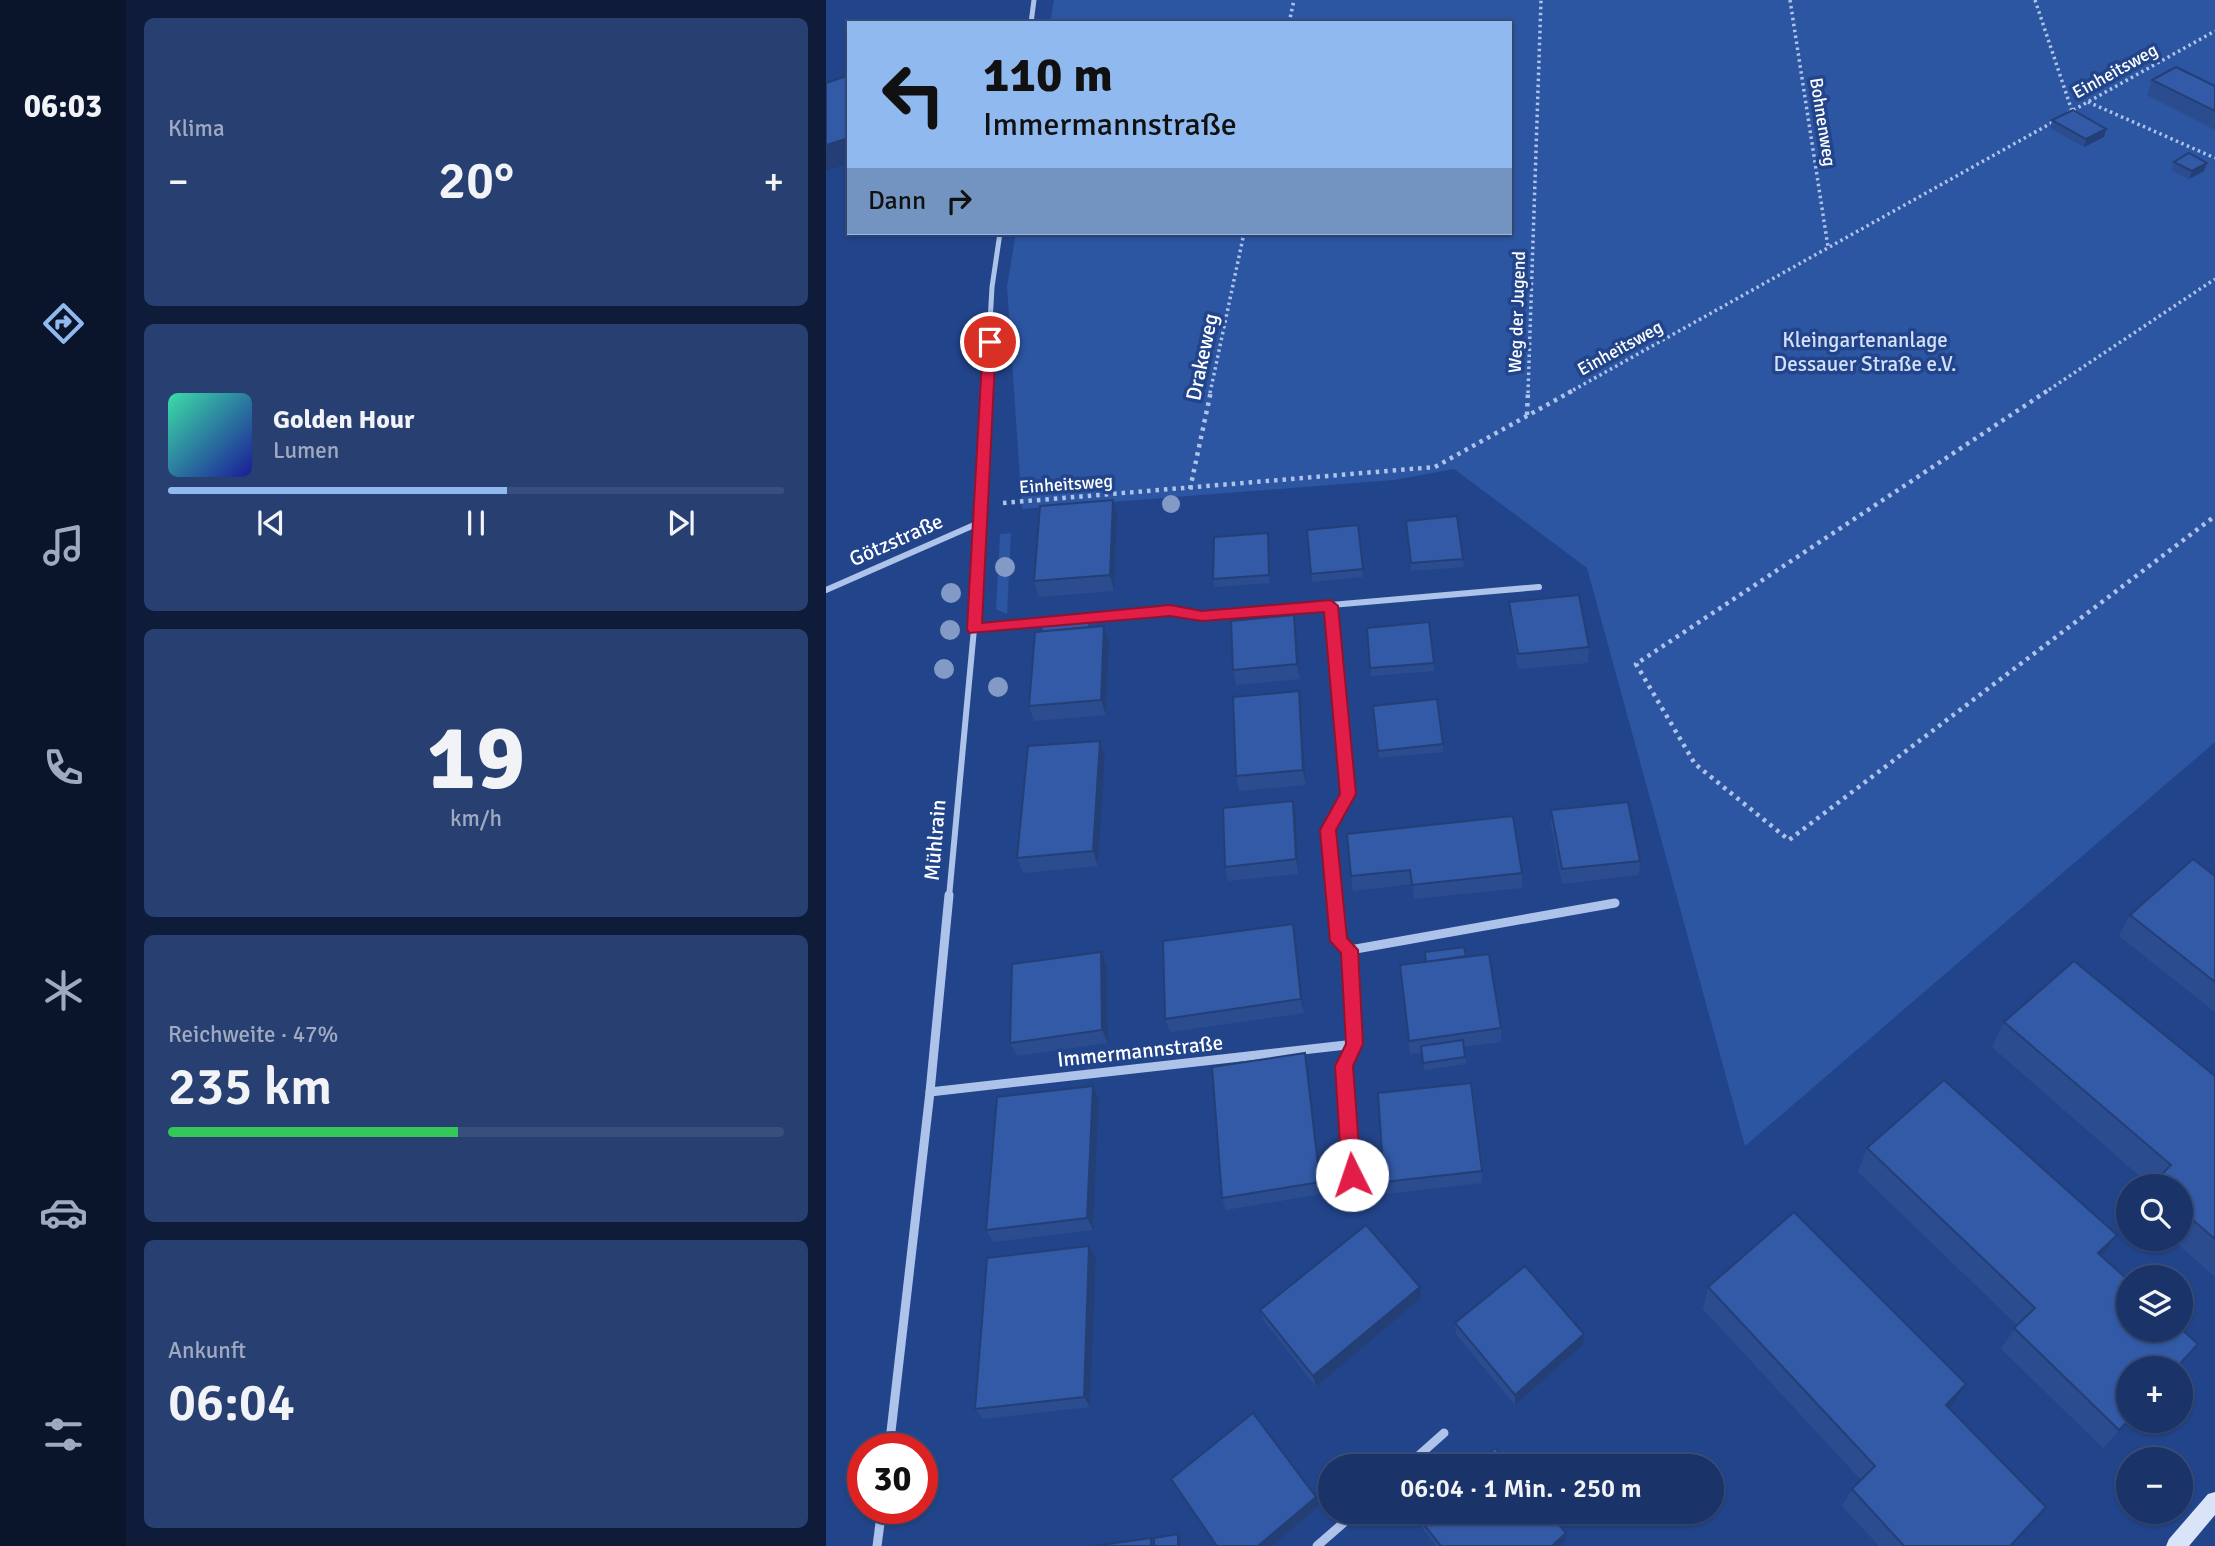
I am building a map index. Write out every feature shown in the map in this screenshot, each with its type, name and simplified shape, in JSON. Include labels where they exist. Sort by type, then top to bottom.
[{"type":"street","points":[[1031,21],[1034,0]]},
{"type":"street","name":"Mühlrain","points":[[891,1433],[930,1092],[974,629],[992,287],[1000,235]]},
{"type":"street","name":"Götzstraße","points":[[826,590],[981,522]]},
{"type":"street","points":[[974,629],[1170,611],[1202,616],[1539,587]]},
{"type":"street","points":[[1331,606],[1348,794],[1328,830],[1339,941],[1350,950],[1354,1044],[1344,1066],[1352,1175]]},
{"type":"street","points":[[1350,950],[1615,903]]},
{"type":"street","name":"Immermannstraße","points":[[930,1092],[1354,1044]]},
{"type":"street","points":[[1420,1454],[1444,1433]]},
{"type":"street","points":[[2176,1546],[2215,1502]]},
{"type":"street","points":[[877,1546],[880,1524]]},
{"type":"street","points":[[1317,1546],[1342,1524]]},
{"type":"path","points":[[1289,21],[1294,0]]},
{"type":"path","name":"Weg der Jugend","points":[[1527,415],[1541,0]]},
{"type":"path","name":"Bohnenweg","points":[[1790,0],[1828,247]]},
{"type":"path","points":[[2035,0],[2072,111]]},
{"type":"path","name":"Einheitsweg","points":[[982,505],[1436,467],[2215,31]]},
{"type":"path","points":[[2088,102],[2215,158]]},
{"type":"path","name":"Drakeweg","points":[[1190,488],[1244,235]]},
{"type":"path","points":[[2215,279],[1636,664],[1695,764],[1789,841],[2215,516]]},
{"type":"green space","name":"Kleingartenanlage Dessauer Straße e.V.","points":[[1054,0],[2215,0],[2215,742],[1745,1146],[1587,568],[1454,469],[1394,480],[1022,509],[1007,286],[1016,235],[1512,235],[1512,21],[1050,21]]},
{"type":"green space","points":[[1011,533],[1007,614],[996,609],[1000,534]]},
{"type":"building","points":[[2176,67],[2215,86],[2215,111],[2152,80]]},
{"type":"building","points":[[847,76],[847,139],[826,145],[826,83]]},
{"type":"building","points":[[2073,110],[2106,129],[2086,139],[2052,120]]},
{"type":"building","points":[[2189,153],[2207,163],[2192,171],[2174,162]]},
{"type":"building","points":[[1113,500],[1110,575],[1034,581],[1040,506]]},
{"type":"building","points":[[1457,516],[1463,559],[1411,563],[1406,521]]},
{"type":"building","points":[[1358,525],[1363,569],[1311,574],[1307,530]]},
{"type":"building","points":[[1268,533],[1269,575],[1213,579],[1214,537]]},
{"type":"building","points":[[1579,595],[1589,647],[1518,654],[1509,602]]},
{"type":"building","points":[[1294,615],[1297,664],[1233,670],[1231,621]]},
{"type":"building","points":[[1090,620],[1089,627],[1041,632],[1042,625]]},
{"type":"building","points":[[1429,622],[1434,663],[1370,668],[1367,628]]},
{"type":"building","points":[[1104,626],[1101,700],[1029,706],[1035,632]]},
{"type":"building","points":[[1299,691],[1303,770],[1236,776],[1233,697]]},
{"type":"building","points":[[1437,699],[1443,744],[1378,751],[1373,706]]},
{"type":"building","points":[[1100,741],[1093,851],[1017,858],[1028,746]]},
{"type":"building","points":[[1293,801],[1296,859],[1225,867],[1223,808]]},
{"type":"building","points":[[1628,802],[1640,861],[1562,869],[1551,810]]},
{"type":"building","points":[[1513,816],[1522,873],[1412,885],[1410,870],[1351,876],[1347,834]]},
{"type":"building","points":[[2193,859],[2215,876],[2215,982],[2130,915]]},
{"type":"building","points":[[1293,924],[1301,999],[1165,1019],[1163,941]]},
{"type":"building","points":[[1464,947],[1466,956],[1426,962],[1425,952]]},
{"type":"building","points":[[1101,952],[1102,1030],[1010,1043],[1012,964]]},
{"type":"building","points":[[1489,954],[1501,1028],[1409,1041],[1400,965]]},
{"type":"building","points":[[2074,961],[2215,1076],[2215,1239],[2193,1220],[2193,1174],[2162,1174],[2171,1165],[2004,1022]]},
{"type":"building","points":[[1463,1040],[1465,1057],[1423,1063],[1421,1046]]},
{"type":"building","points":[[1305,1053],[1320,1182],[1222,1198],[1212,1067]]},
{"type":"building","points":[[1944,1080],[2116,1234],[2098,1253],[2116,1269],[2116,1342],[2193,1342],[2193,1340],[2198,1344],[2187,1356],[2116,1356],[2116,1427],[2014,1328],[2035,1308],[1867,1148]]},
{"type":"building","points":[[1471,1083],[1482,1171],[1384,1182],[1378,1093]]},
{"type":"building","points":[[1093,1086],[1087,1218],[986,1230],[997,1097]]},
{"type":"building","points":[[1794,1212],[1966,1384],[1946,1405],[2046,1507],[2010,1546],[1904,1546],[1852,1489],[1875,1466],[1708,1287]]},
{"type":"building","points":[[1366,1225],[1420,1287],[1313,1376],[1260,1310]]},
{"type":"building","points":[[1089,1246],[1084,1397],[975,1409],[987,1258]]},
{"type":"building","points":[[1525,1266],[1584,1334],[1515,1395],[1455,1323]]},
{"type":"building","points":[[1253,1413],[1316,1497],[1258,1546],[1217,1546],[1171,1479]]},
{"type":"building","points":[[1495,1448],[1500,1454],[1488,1454]]},
{"type":"building","points":[[1424,1524],[1558,1524],[1566,1533],[1552,1546],[1441,1546]]},
{"type":"building","points":[[1178,1534],[1178,1546],[1154,1546],[1154,1538]]},
{"type":"building","points":[[1151,1538],[1151,1546],[1094,1546]]},
{"type":"route","points":[[990,342],[974,629],[1170,611],[1202,616],[1331,606],[1348,794],[1328,830],[1339,941],[1350,950],[1354,1044],[1344,1066],[1352,1175]]}]
